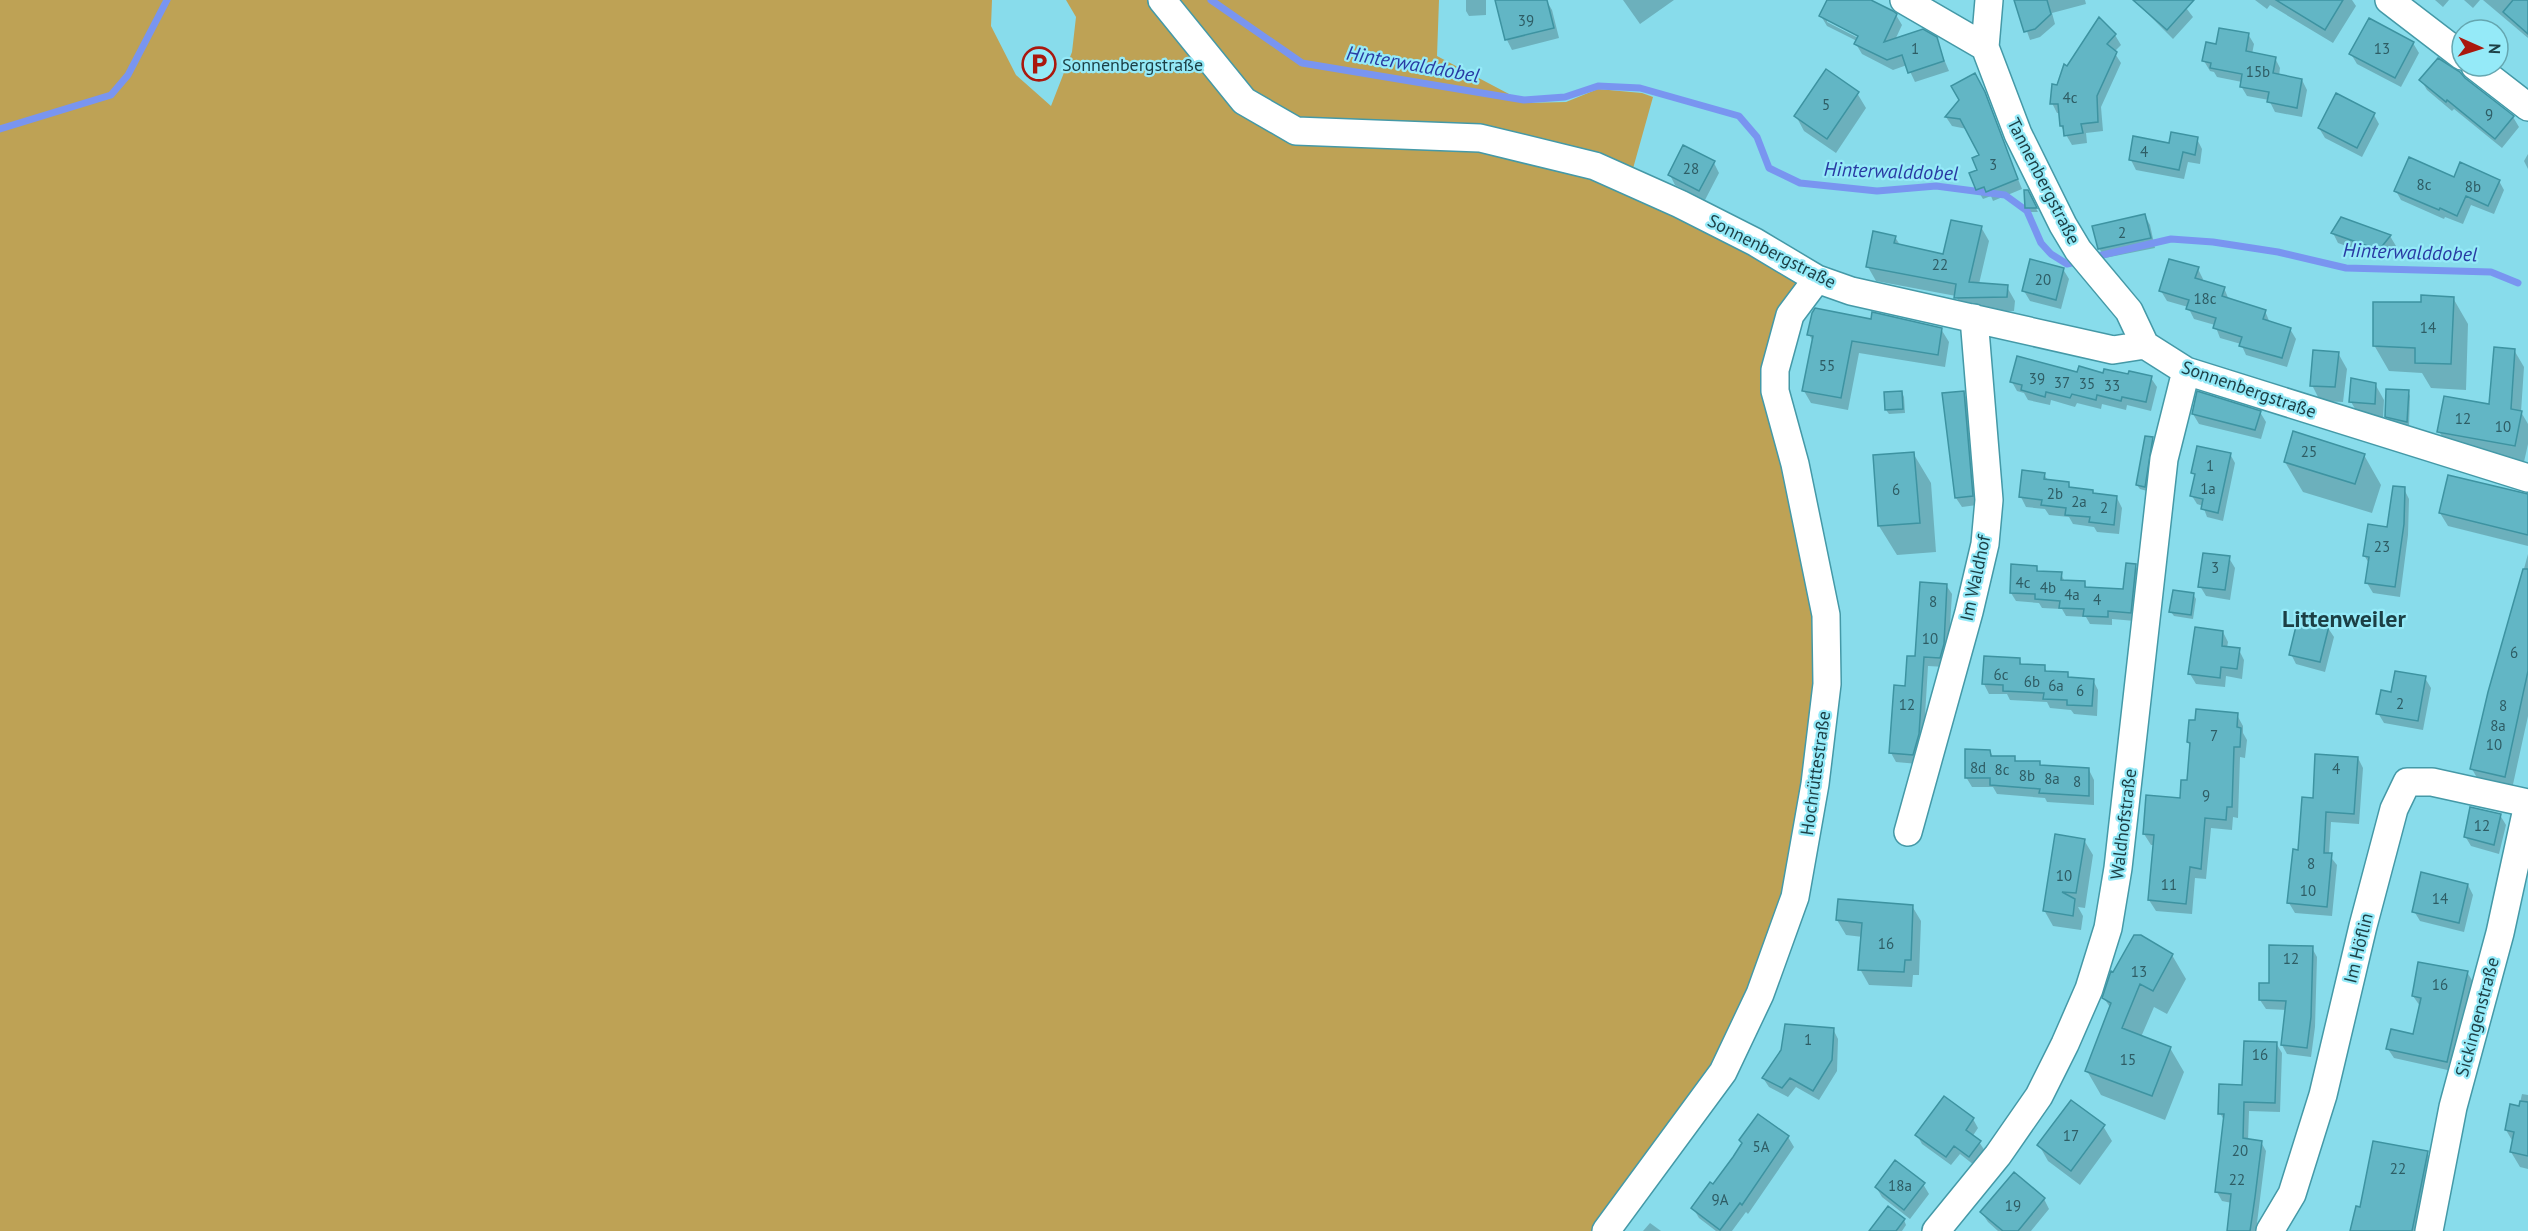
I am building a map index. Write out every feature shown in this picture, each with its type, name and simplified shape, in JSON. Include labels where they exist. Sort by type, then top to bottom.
[{"type":"street","name":"Sonnenbergstraße","points":[[1162,0],[1244,101],[1296,131],[1480,138],[1595,166],[1680,204],[1755,242],[1817,279],[1851,291],[2113,350],[2145,345],[2186,371],[2528,478]]},
{"type":"street","points":[[1904,0],[1985,47]]},
{"type":"street","name":"Tannenbergstraße","points":[[1989,0],[1985,47],[2018,134],[2054,208],[2078,250],[2129,310],[2145,345]]},
{"type":"street","points":[[2389,0],[2450,47]]},
{"type":"street","points":[[2491,78],[2528,107]]},
{"type":"street","name":"Hochrüttestraße","points":[[1606,1231],[1723,1072],[1760,994],[1795,897],[1815,784],[1827,684],[1826,615],[1795,464],[1775,391],[1775,370],[1790,315],[1817,279]]},
{"type":"street","name":"Im Waldhof","points":[[1908,832],[1969,612],[1985,544],[1989,500],[1974,318]]},
{"type":"street","name":"Waldhofstraße","points":[[1936,1231],[1998,1155],[2039,1096],[2089,989],[2108,928],[2118,868],[2164,459],[2186,371]]},
{"type":"street","name":"Im Höflin","points":[[2270,1231],[2292,1194],[2323,1095],[2363,926],[2394,809],[2407,782],[2432,782],[2528,804]]},
{"type":"street","name":"Sickingenstraße","points":[[2429,1231],[2453,1107],[2500,933],[2528,804]]},
{"type":"shaded area","points":[[0,0],[992,0],[991,26],[1016,75],[1051,106],[1072,52],[1076,17],[1066,0],[1439,0],[1437,56],[1526,103],[1566,102],[1598,89],[1642,93],[1653,97],[1627,190],[1754,250],[1796,283],[1782,304],[1763,377],[1803,526],[1820,672],[1790,883],[1769,950],[1700,1091],[1599,1231],[0,1231]]},
{"type":"building","points":[[1495,0],[1547,0],[1554,28],[1505,40]]},
{"type":"building","points":[[1827,0],[1871,0],[1893,11],[1897,14],[1884,42],[1923,29],[1937,37],[1944,61],[1908,73],[1902,55],[1887,60],[1854,44],[1858,36],[1819,16]]},
{"type":"building","points":[[2014,0],[2047,0],[2051,14],[2035,29],[2024,32]]},
{"type":"building","points":[[2133,0],[2194,0],[2167,30]]},
{"type":"building","points":[[2276,0],[2343,0],[2325,30]]},
{"type":"building","points":[[2513,0],[2528,0],[2528,34],[2510,18],[2503,12]]},
{"type":"building","points":[[2099,17],[2116,34],[2107,44],[2117,52],[2097,96],[2098,122],[2081,124],[2083,133],[2064,136],[2063,126],[2060,126],[2058,104],[2050,104],[2052,84],[2057,85],[2064,64],[2067,66]]},
{"type":"building","points":[[2369,18],[2414,42],[2395,78],[2349,54]]},
{"type":"building","points":[[2219,28],[2249,33],[2246,51],[2276,57],[2273,73],[2302,79],[2297,108],[2267,102],[2269,92],[2240,87],[2242,74],[2210,68],[2211,63],[2202,61],[2206,42],[2216,44]]},
{"type":"building","points":[[2438,58],[2450,66],[2450,78],[2465,78],[2514,116],[2495,139],[2419,80]]},
{"type":"building","points":[[1826,69],[1859,92],[1827,139],[1794,116]]},
{"type":"building","points":[[1975,73],[1985,92],[2018,179],[1986,192],[1984,187],[1976,190],[1969,173],[1977,170],[1972,158],[1979,155],[1960,119],[1945,117],[1959,100],[1951,86]]},
{"type":"building","points":[[2336,93],[2375,113],[2357,148],[2318,128]]},
{"type":"building","points":[[2171,132],[2198,137],[2195,155],[2183,152],[2179,170],[2129,160],[2133,136],[2169,143]]},
{"type":"building","points":[[1683,145],[1715,161],[1699,191],[1668,175]]},
{"type":"building","points":[[2409,157],[2454,177],[2460,162],[2500,180],[2488,206],[2466,196],[2457,216],[2394,191]]},
{"type":"building","points":[[2024,190],[2028,190],[2037,208],[2025,208]]},
{"type":"building","points":[[2145,214],[2151,238],[2098,249],[2092,226]]},
{"type":"building","points":[[2341,217],[2391,235],[2379,250],[2331,233]]},
{"type":"building","points":[[1951,220],[1982,226],[1969,282],[2008,285],[2007,297],[1954,298],[1956,284],[1866,267],[1873,231],[1896,236],[1894,243],[1943,254]]},
{"type":"building","points":[[2030,259],[2064,268],[2056,300],[2022,291]]},
{"type":"building","points":[[2169,259],[2199,267],[2195,278],[2225,287],[2222,296],[2266,310],[2263,319],[2291,328],[2282,358],[2239,346],[2242,337],[2213,328],[2216,318],[2186,309],[2189,300],[2159,291]]},
{"type":"building","points":[[2421,295],[2454,297],[2451,364],[2415,363],[2415,348],[2373,346],[2373,302],[2421,302]]},
{"type":"building","points":[[1815,308],[1871,319],[1872,312],[1942,328],[1938,355],[1852,341],[1841,398],[1802,391],[1813,336],[1807,335]]},
{"type":"building","points":[[2494,347],[2515,349],[2511,409],[2522,411],[2515,446],[2437,432],[2444,396],[2489,404]]},
{"type":"building","points":[[2313,350],[2339,352],[2335,387],[2310,386]]},
{"type":"building","points":[[2017,356],[2077,372],[2079,366],[2103,373],[2104,369],[2152,376],[2146,402],[2122,397],[2121,401],[2097,395],[2096,400],[2072,394],[2070,398],[2046,392],[2045,397],[2021,390],[2022,385],[2010,382]]},
{"type":"building","points":[[2351,378],[2376,383],[2375,404],[2349,402]]},
{"type":"building","points":[[2386,389],[2409,390],[2407,422],[2385,417]]},
{"type":"building","points":[[1902,391],[1903,409],[1885,410],[1884,392]]},
{"type":"building","points":[[1964,391],[1973,496],[1955,498],[1942,393]]},
{"type":"building","points":[[2197,391],[2261,411],[2255,430],[2192,414]]},
{"type":"building","points":[[2293,431],[2365,454],[2355,484],[2284,462]]},
{"type":"building","points":[[2145,436],[2153,437],[2145,487],[2136,485]]},
{"type":"building","points":[[2197,446],[2231,453],[2218,513],[2201,509],[2203,499],[2190,496],[2195,474],[2191,473]]},
{"type":"building","points":[[1914,452],[1920,523],[1878,526],[1873,455]]},
{"type":"building","points":[[2022,470],[2045,473],[2044,479],[2069,482],[2069,487],[2117,496],[2114,525],[2089,522],[2090,517],[2065,515],[2066,508],[2041,505],[2042,500],[2019,497]]},
{"type":"building","points":[[2448,475],[2528,494],[2528,535],[2439,513]]},
{"type":"building","points":[[2393,486],[2405,487],[2404,524],[2395,587],[2365,583],[2369,557],[2363,556],[2368,524],[2387,527]]},
{"type":"building","points":[[2203,553],[2230,556],[2225,590],[2198,587]]},
{"type":"building","points":[[2126,563],[2136,564],[2131,613],[2108,611],[2108,617],[2083,616],[2084,609],[2059,608],[2060,601],[2035,599],[2035,594],[2010,593],[2011,564],[2037,566],[2037,571],[2062,572],[2061,580],[2085,581],[2085,587],[2123,589]]},
{"type":"building","points":[[2523,569],[2528,569],[2528,671],[2505,777],[2470,769],[2488,692]]},
{"type":"building","points":[[1920,582],[1947,584],[1944,644],[1940,658],[1924,657],[1919,734],[1913,755],[1889,753],[1894,685],[1905,686],[1907,656],[1915,656]]},
{"type":"building","points":[[2173,590],[2194,593],[2191,615],[2169,612]]},
{"type":"building","points":[[2298,618],[2329,626],[2320,662],[2289,655]]},
{"type":"building","points":[[2195,627],[2223,631],[2222,646],[2240,648],[2237,669],[2221,667],[2220,678],[2188,674]]},
{"type":"building","points":[[1984,656],[2020,658],[2020,664],[2045,665],[2045,671],[2068,672],[2068,677],[2094,679],[2092,706],[2067,705],[2067,700],[2043,699],[2044,693],[2003,691],[2003,685],[1982,684]]},
{"type":"building","points":[[2395,671],[2426,676],[2418,721],[2376,714],[2381,690],[2391,692]]},
{"type":"building","points":[[2196,709],[2238,713],[2237,727],[2241,728],[2240,747],[2234,747],[2232,807],[2227,807],[2226,820],[2205,818],[2201,869],[2190,867],[2186,904],[2148,900],[2154,835],[2143,834],[2146,795],[2180,798],[2181,780],[2187,780],[2189,720],[2195,720]]},
{"type":"building","points":[[1965,749],[1990,750],[1991,756],[2015,756],[2015,761],[2040,761],[2040,765],[2089,768],[2089,796],[2039,793],[2040,789],[1990,785],[1990,778],[1965,778]]},
{"type":"building","points":[[2315,754],[2358,757],[2354,814],[2326,812],[2324,853],[2332,853],[2327,907],[2287,903],[2293,849],[2298,850],[2302,797],[2313,798]]},
{"type":"building","points":[[2470,807],[2501,814],[2494,845],[2464,837]]},
{"type":"building","points":[[2055,834],[2085,839],[2076,893],[2062,892],[2075,899],[2073,916],[2043,911]]},
{"type":"building","points":[[2421,872],[2468,884],[2459,923],[2412,912]]},
{"type":"building","points":[[1838,899],[1913,905],[1911,960],[1905,960],[1904,972],[1858,970],[1862,923],[1836,920]]},
{"type":"building","points":[[2134,935],[2141,935],[2173,954],[2153,991],[2140,984],[2122,1028],[2171,1047],[2152,1096],[2085,1071],[2111,1003],[2102,998],[2111,971],[2113,972]]},
{"type":"building","points":[[2269,945],[2313,946],[2311,1017],[2307,1048],[2281,1045],[2286,1001],[2259,1000],[2259,983],[2269,983]]},
{"type":"building","points":[[2418,962],[2468,971],[2447,1062],[2386,1049],[2391,1029],[2413,1034],[2421,998],[2412,996]]},
{"type":"building","points":[[1785,1024],[1834,1028],[1832,1060],[1813,1091],[1790,1078],[1782,1088],[1762,1078],[1781,1050]]},
{"type":"building","points":[[2244,1041],[2277,1042],[2275,1103],[2244,1102],[2243,1138],[2262,1141],[2255,1197],[2250,1231],[2227,1231],[2231,1194],[2215,1192],[2224,1114],[2218,1114],[2219,1084],[2242,1085]]},
{"type":"building","points":[[1944,1096],[1974,1118],[1966,1130],[1981,1141],[1969,1157],[1954,1146],[1946,1157],[1915,1135]]},
{"type":"building","points":[[2071,1100],[2105,1125],[2071,1171],[2037,1145]]},
{"type":"building","points":[[2520,1101],[2528,1102],[2528,1156],[2510,1152],[2514,1132],[2505,1130],[2510,1104],[2519,1106]]},
{"type":"building","points":[[1758,1114],[1789,1136],[1742,1205],[1740,1203],[1720,1230],[1691,1208],[1710,1182],[1713,1184],[1733,1157],[1742,1143],[1739,1140]]},
{"type":"building","points":[[2373,1141],[2428,1151],[2412,1231],[2350,1231],[2356,1206],[2360,1207]]},
{"type":"building","points":[[1895,1160],[1925,1183],[1904,1210],[1875,1187]]},
{"type":"building","points":[[2014,1172],[2045,1198],[2018,1231],[2003,1231],[1980,1212]]},
{"type":"building","points":[[1888,1206],[1905,1219],[1896,1231],[1869,1231]]},
{"type":"waterway","points":[[0,129],[111,95],[128,75],[167,0]]},
{"type":"waterway","name":"Hinterwalddobel","points":[[1211,0],[1302,63],[1524,100],[1565,97],[1598,86],[1640,88],[1739,116],[1757,137],[1769,168],[1800,183],[1877,191],[1936,186],[2005,195],[2027,211],[2041,243],[2051,254],[2067,264],[2080,261]]},
{"type":"waterway","name":"Hinterwalddobel","points":[[2094,257],[2171,239],[2213,242],[2278,252],[2346,268],[2491,272],[2518,283]]},
{"type":"place","name":"Sonnenbergstraße","points":[[1039,64]]},
{"type":"district","name":"Littenweiler","points":[[2344,618]]}]
